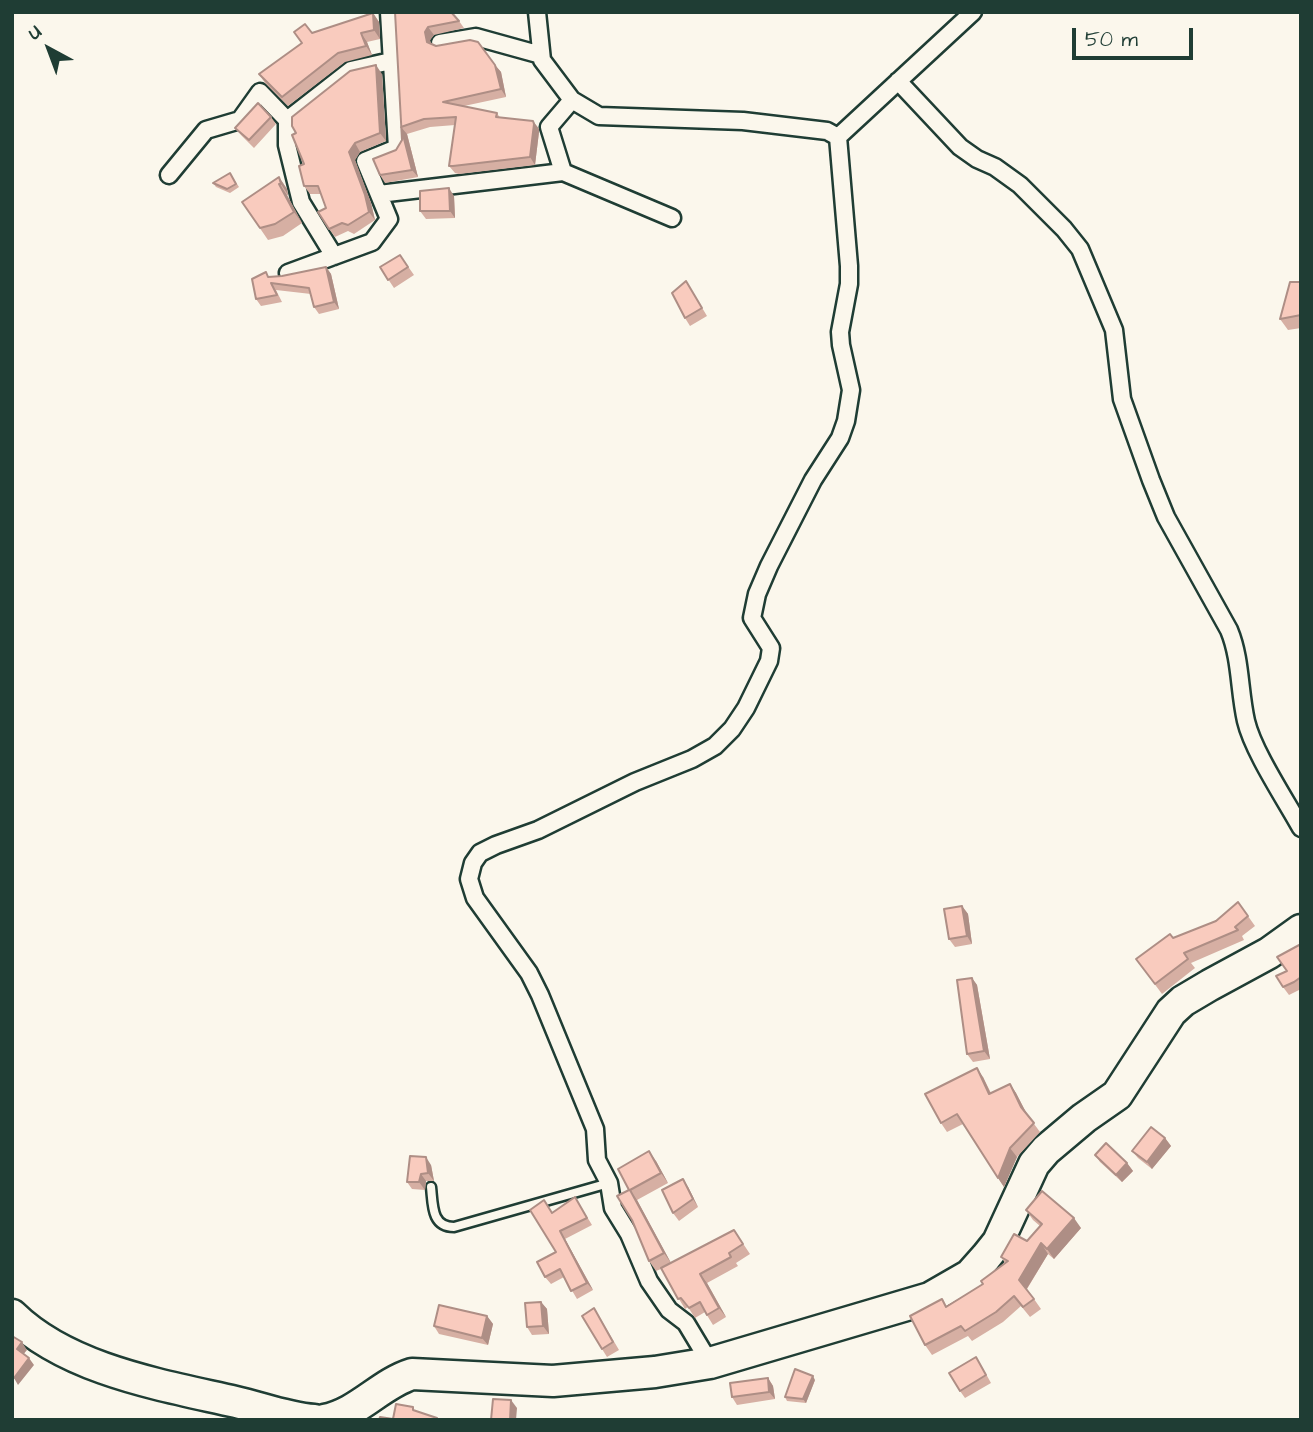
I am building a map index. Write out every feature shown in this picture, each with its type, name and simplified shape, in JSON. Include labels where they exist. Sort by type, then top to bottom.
[{"type":"highway","points":[[324,1420],[348,1413],[391,1383],[412,1374],[553,1381],[655,1372],[710,1363],[930,1298],[970,1275],[998,1242],[1034,1164],[1046,1150],[1084,1118],[1117,1095],[1171,1012],[1184,1000],[1269,953],[1301,930]]},
{"type":"highway","points":[[12,1315],[41,1337],[102,1367],[287,1416],[314,1420]]},
{"type":"street","points":[[288,273],[372,243],[389,219],[365,161],[397,148],[389,12]]},
{"type":"street","points":[[537,12],[542,60],[572,100],[599,116],[743,121],[827,131],[838,137]]},
{"type":"street","points":[[838,137],[973,12]]},
{"type":"street","points":[[440,43],[477,37],[541,55]]},
{"type":"street","points":[[287,120],[351,70],[391,61]]},
{"type":"street","points":[[898,81],[963,150],[995,167],[1020,185],[1080,249],[1114,330],[1118,386],[1150,480],[1166,517],[1235,645],[1247,723],[1301,828]]},
{"type":"street","points":[[169,175],[206,130],[240,120],[260,92],[287,120],[287,145],[301,202],[334,256]]},
{"type":"street","points":[[563,172],[549,127],[572,100]]},
{"type":"street","points":[[710,1363],[686,1323],[669,1310],[649,1280],[629,1234],[613,1208],[609,1183],[597,1160],[595,1129],[540,995],[530,973],[480,907],[470,886],[470,874],[480,853],[538,830],[715,746],[732,729],[746,708],[766,668],[771,648],[752,618],[757,594],[813,480],[840,438],[850,406],[850,378],[840,332],[849,284],[849,266],[838,137]]},
{"type":"street","points":[[379,194],[563,172],[672,218]]},
{"type":"lane","points":[[431,1187],[435,1216],[441,1224],[454,1227],[609,1183]]},
{"type":"building","points":[[395,12],[451,12],[459,21],[428,27],[425,32],[427,42],[436,46],[470,40],[478,42],[495,65],[501,89],[443,102],[497,113],[496,117],[533,121],[530,157],[449,166],[456,117],[424,119],[401,127]]},
{"type":"building","points":[[373,13],[374,30],[361,33],[366,46],[338,53],[282,97],[259,74],[302,43],[294,32],[305,24],[312,33]]},
{"type":"building","points":[[376,65],[380,133],[355,143],[349,152],[369,212],[348,225],[342,223],[329,229],[318,212],[326,208],[318,186],[304,186],[299,166],[304,164],[292,135],[296,133],[292,126],[292,117],[350,71]]},
{"type":"building","points":[[258,103],[271,117],[249,140],[235,128]]},
{"type":"building","points":[[401,128],[412,170],[380,175],[373,159],[396,150],[402,140]]},
{"type":"building","points":[[230,173],[236,184],[227,189],[213,183]]},
{"type":"building","points":[[279,177],[279,184],[294,212],[275,224],[260,228],[242,202]]},
{"type":"building","points":[[449,188],[450,211],[420,211],[420,191]]},
{"type":"building","points":[[400,255],[408,267],[388,280],[380,267]]},
{"type":"building","points":[[326,267],[334,302],[314,307],[309,288],[271,283],[277,295],[256,299],[252,279],[266,272],[268,277],[282,276]]},
{"type":"building","points":[[686,281],[702,308],[685,318],[672,293]]},
{"type":"building","points":[[1290,282],[1301,282],[1301,315],[1280,319]]},
{"type":"building","points":[[1238,902],[1248,916],[1235,927],[1238,930],[1184,953],[1188,959],[1155,984],[1136,959],[1170,934],[1173,938],[1216,921]]},
{"type":"building","points":[[962,906],[967,936],[949,939],[944,909]]},
{"type":"building","points":[[1301,944],[1301,977],[1283,987],[1276,976],[1287,971],[1277,957]]},
{"type":"building","points":[[972,978],[984,1051],[967,1054],[957,980]]},
{"type":"building","points":[[977,1068],[989,1094],[1010,1084],[1021,1107],[1034,1123],[1010,1148],[998,1178],[957,1114],[941,1123],[925,1094]]},
{"type":"building","points":[[1151,1127],[1165,1138],[1147,1162],[1132,1151]]},
{"type":"building","points":[[1106,1143],[1127,1163],[1116,1175],[1095,1155]]},
{"type":"building","points":[[649,1151],[661,1173],[630,1190],[664,1253],[649,1261],[632,1220],[617,1196],[629,1190],[618,1169]]},
{"type":"building","points":[[410,1156],[426,1157],[428,1173],[421,1174],[419,1182],[407,1182]]},
{"type":"building","points":[[683,1179],[693,1199],[673,1213],[662,1190]]},
{"type":"building","points":[[1042,1191],[1074,1218],[1047,1249],[1041,1243],[1019,1280],[1034,1299],[1023,1307],[1014,1296],[996,1312],[965,1331],[961,1326],[925,1345],[910,1316],[942,1299],[946,1307],[983,1284],[981,1281],[1008,1261],[1001,1257],[1014,1234],[1027,1241],[1042,1224],[1026,1210]]},
{"type":"building","points":[[575,1197],[587,1218],[560,1231],[587,1283],[571,1291],[560,1269],[545,1277],[537,1262],[556,1252],[530,1210],[544,1200],[552,1213]]},
{"type":"building","points":[[734,1230],[743,1244],[729,1253],[731,1257],[700,1274],[719,1308],[707,1315],[700,1302],[689,1308],[681,1298],[678,1299],[661,1268]]},
{"type":"building","points":[[541,1302],[543,1326],[527,1327],[525,1303]]},
{"type":"building","points":[[439,1305],[487,1316],[482,1338],[434,1326]]},
{"type":"building","points":[[594,1308],[613,1342],[602,1349],[582,1316]]},
{"type":"building","points":[[12,1336],[22,1342],[17,1349],[29,1358],[14,1378],[12,1377]]},
{"type":"building","points":[[976,1357],[986,1375],[960,1391],[949,1373]]},
{"type":"building","points":[[795,1369],[813,1376],[803,1399],[785,1397]]},
{"type":"building","points":[[768,1378],[769,1392],[732,1397],[730,1383]]},
{"type":"building","points":[[493,1399],[511,1400],[510,1420],[491,1420]]},
{"type":"building","points":[[396,1404],[413,1407],[413,1410],[437,1420],[379,1420],[380,1417],[393,1419]]}]
